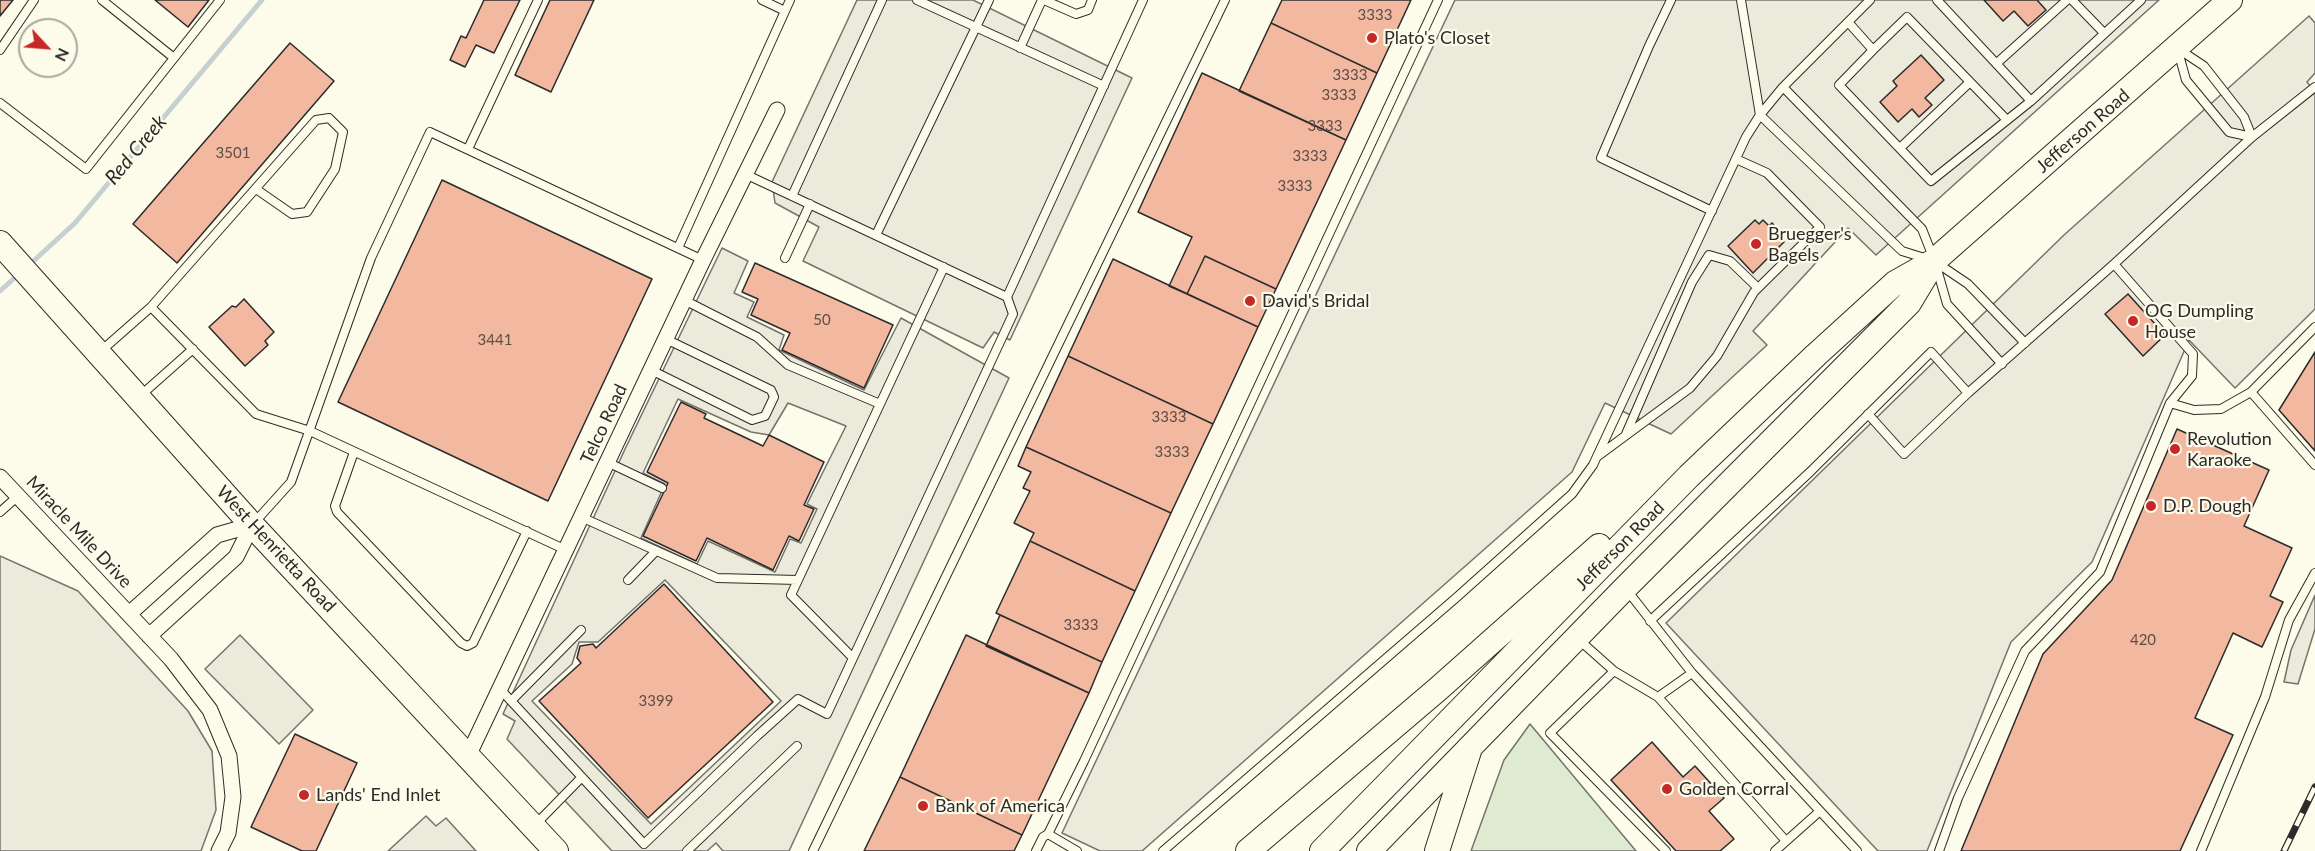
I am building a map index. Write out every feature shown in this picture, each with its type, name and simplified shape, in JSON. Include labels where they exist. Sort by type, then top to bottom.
[{"type":"main road","name":"Jefferson Road","points":[[1322,851],[1689,476],[1895,283],[1934,261],[2230,0]]},
{"type":"main road","name":"West Henrietta Road","points":[[4,248],[252,525],[556,851]]},
{"type":"main road","name":"Jefferson Road","points":[[1369,851],[1625,588],[1909,303],[1934,261]]},
{"type":"main road","points":[[1248,851],[1438,689],[1642,508],[1689,476]]},
{"type":"main road","points":[[1437,851],[1470,747]]},
{"type":"street","name":"Telco Road","points":[[468,756],[703,260],[777,110]]},
{"type":"street","name":"Miracle Mile Drive","points":[[0,477],[175,664],[210,710],[229,756],[233,797],[228,833],[219,851]]},
{"type":"street","name":"Miracle Mile Drive","points":[[129,614],[217,534],[252,525]]},
{"type":"street","points":[[149,636],[236,557],[252,525]]},
{"type":"lane","points":[[0,50],[34,0]]},
{"type":"lane","points":[[102,0],[174,58]]},
{"type":"lane","points":[[0,103],[86,169],[220,0]]},
{"type":"lane","points":[[468,149],[538,0]]},
{"type":"lane","points":[[762,0],[785,11]]},
{"type":"lane","points":[[678,248],[790,0]]},
{"type":"lane","points":[[792,196],[882,0]]},
{"type":"lane","points":[[917,0],[1104,86]]},
{"type":"lane","points":[[876,235],[989,0]]},
{"type":"lane","points":[[1020,48],[1043,0],[1076,15],[1088,10],[1092,0]]},
{"type":"lane","points":[[500,689],[646,847],[757,736],[798,699],[827,714],[1013,314],[1007,297],[1143,0]]},
{"type":"lane","points":[[813,851],[1225,0]]},
{"type":"lane","points":[[1036,851],[1046,836],[1437,0]]},
{"type":"lane","points":[[1671,0],[1601,158],[1712,211]]},
{"type":"lane","points":[[1741,0],[1760,115],[1902,251],[1934,261],[1968,284],[2025,343]]},
{"type":"lane","points":[[1163,851],[1572,494],[1596,457],[1746,137],[1760,115],[1783,87],[1870,0]]},
{"type":"lane","points":[[1937,0],[2031,101]]},
{"type":"lane","points":[[1997,63],[2069,0],[2104,33]]},
{"type":"lane","points":[[2007,120],[1907,17],[1839,85],[1931,181],[2031,101],[2141,0]]},
{"type":"lane","points":[[1848,22],[1873,50]]},
{"type":"lane","points":[[2177,48],[2186,80],[2229,132],[2252,137]]},
{"type":"lane","points":[[2177,48],[2204,66],[2244,117],[2252,137]]},
{"type":"lane","points":[[1900,148],[1970,82]]},
{"type":"lane","points":[[1783,87],[1922,229],[1947,304],[2002,364]]},
{"type":"lane","points":[[1868,414],[1904,454],[1968,393],[2114,264],[2252,137],[2315,87]]},
{"type":"lane","points":[[99,353],[151,307],[316,120],[329,118],[343,132],[335,169],[307,212],[291,214],[256,189]]},
{"type":"lane","points":[[252,525],[291,482],[371,258],[430,132],[703,260]]},
{"type":"lane","points":[[1596,457],[1690,388],[1717,356],[1758,288],[1820,227],[1767,173],[1736,159]]},
{"type":"lane","points":[[745,174],[1007,297]]},
{"type":"lane","points":[[785,258],[810,204]]},
{"type":"lane","points":[[1626,435],[1692,282],[1709,255],[1730,261],[1758,288]]},
{"type":"lane","points":[[1939,851],[1958,798],[2025,651],[2100,572],[2170,403],[2192,375],[2193,354],[2114,264]]},
{"type":"lane","points":[[853,658],[791,595],[944,267]]},
{"type":"lane","points":[[684,300],[757,338],[788,365],[880,404]]},
{"type":"lane","points":[[151,307],[256,414],[310,431],[566,550]]},
{"type":"lane","points":[[2170,403],[2194,410],[2220,409],[2251,392],[2315,327]]},
{"type":"lane","points":[[651,370],[752,420],[765,416],[774,397],[771,390],[666,339]]},
{"type":"lane","points":[[138,397],[193,349]]},
{"type":"lane","points":[[1650,621],[1810,472],[1931,352],[1968,393]]},
{"type":"lane","points":[[2251,392],[2315,465]]},
{"type":"lane","points":[[354,452],[335,506],[337,512],[461,643],[467,646],[473,643],[527,531]]},
{"type":"lane","points":[[607,462],[662,488]]},
{"type":"lane","points":[[0,513],[18,496]]},
{"type":"lane","points":[[581,517],[717,578],[798,580]]},
{"type":"lane","points":[[628,580],[656,551]]},
{"type":"lane","points":[[2201,851],[2265,697],[2289,620],[2315,573]]},
{"type":"lane","points":[[1625,588],[1692,673],[1857,851]]},
{"type":"lane","points":[[512,701],[581,630]]},
{"type":"lane","points":[[1576,638],[1614,671],[1658,697],[1786,841]]},
{"type":"lane","points":[[1614,671],[1550,733],[1666,851]]},
{"type":"lane","points":[[1658,697],[1692,673]]},
{"type":"lane","points":[[687,851],[796,746]]},
{"type":"lane","points":[[534,826],[582,777]]},
{"type":"lane","points":[[1775,851],[1820,811]]},
{"type":"lane","points":[[1046,836],[1077,851]]},
{"type":"green space","points":[[1530,724],[1636,851],[1471,851],[1504,760]]},
{"type":"shaded area","points":[[857,0],[973,0],[1132,78],[1010,340],[994,332],[983,348],[803,261],[819,227],[775,203],[772,182]]},
{"type":"shaded area","points":[[1455,0],[2159,0],[1876,255],[1848,228],[1753,331],[1767,345],[1671,434],[1605,403],[1572,472],[1142,851],[1100,851],[1062,833]]},
{"type":"shaded area","points":[[2309,16],[2315,23],[2315,73],[2307,82],[2315,92],[2315,309],[2235,388],[2189,340],[2092,562],[2011,642],[1927,851],[1878,851],[1666,623],[2064,235]]},
{"type":"shaded area","points":[[722,248],[748,261],[734,293],[754,302],[747,317],[784,335],[779,350],[864,390],[901,318],[1009,378],[789,851],[723,851],[716,843],[707,851],[612,851],[507,739],[515,721],[503,714],[626,447]],"holes":[[[678,399],[751,432],[769,435],[788,403],[846,426],[807,504],[817,509],[801,543],[790,539],[775,572],[708,541],[697,564],[641,538],[665,484],[643,473]],[[665,580],[781,701],[651,824],[532,701],[572,664],[579,642],[598,642]]]},
{"type":"shaded area","points":[[0,556],[78,591],[188,711],[212,751],[216,810],[201,851],[0,851]]},
{"type":"shaded area","points":[[2315,595],[2315,629],[2298,684],[2284,682],[2291,650]]},
{"type":"shaded area","points":[[240,635],[313,710],[279,744],[205,669]]},
{"type":"shaded area","points":[[426,816],[436,826],[446,818],[476,851],[388,851]]},
{"type":"building","points":[[0,0],[13,0],[0,16]]},
{"type":"building","points":[[155,0],[209,0],[188,27]]},
{"type":"building","points":[[484,0],[520,0],[494,53],[476,45],[465,67],[450,60],[461,36],[466,38]]},
{"type":"building","points":[[550,0],[594,0],[551,92],[515,75]]},
{"type":"building","points":[[1282,0],[1411,0],[1377,73],[1271,23]]},
{"type":"building","points":[[1984,0],[2037,0],[2046,10],[2028,26],[2014,11],[2003,21]]},
{"type":"building","points":[[1271,23],[1377,73],[1346,140],[1239,91]]},
{"type":"building","points":[[290,43],[334,81],[177,263],[133,224]]},
{"type":"building","points":[[1921,55],[1944,80],[1925,98],[1932,105],[1919,117],[1912,109],[1898,122],[1880,102],[1897,86],[1893,81]]},
{"type":"building","points":[[1202,73],[1346,140],[1276,289],[1205,256],[1187,294],[1169,286],[1192,237],[1138,212]]},
{"type":"building","points":[[442,180],[652,279],[548,501],[338,402]]},
{"type":"building","name":"Bruegger's Bagels","points":[[1755,220],[1759,224],[1763,220],[1769,226],[1772,223],[1782,234],[1779,237],[1784,242],[1753,273],[1728,246]]},
{"type":"building","points":[[1205,256],[1276,289],[1258,327],[1187,294]]},
{"type":"building","points":[[1113,259],[1258,327],[1213,424],[1068,356]]},
{"type":"building","points":[[755,263],[893,325],[864,388],[782,350],[790,333],[751,315],[758,299],[742,292]]},
{"type":"building","points":[[2128,294],[2165,335],[2143,356],[2105,314]]},
{"type":"building","points":[[244,299],[274,332],[265,341],[268,345],[245,366],[209,327],[232,306],[236,307]]},
{"type":"building","points":[[2315,352],[2315,451],[2279,410]]},
{"type":"building","points":[[1068,356],[1213,424],[1171,513],[1026,447]]},
{"type":"building","points":[[681,402],[706,414],[704,418],[763,446],[769,435],[824,462],[804,505],[814,509],[799,541],[789,536],[773,570],[707,538],[696,561],[643,536],[668,483],[647,472]]},
{"type":"building","points":[[2177,429],[2269,470],[2244,526],[2292,548],[2270,596],[2283,602],[2262,647],[2233,633],[2195,718],[2233,735],[2180,851],[1961,851],[2043,654],[2112,580]]},
{"type":"building","points":[[1026,447],[1171,513],[1135,591],[1030,541],[1034,533],[1014,523],[1030,491],[1023,488],[1031,472],[1018,466]]},
{"type":"building","points":[[1030,541],[1135,591],[1102,662],[996,613]]},
{"type":"building","points":[[664,584],[773,702],[648,818],[539,701],[581,663],[577,658],[580,646],[593,644],[596,648]]},
{"type":"building","points":[[1000,615],[1102,662],[1089,693],[986,646]]},
{"type":"building","points":[[966,635],[1089,693],[1022,835],[900,777]]},
{"type":"building","name":"Lands' End Inlet","points":[[295,734],[357,763],[316,851],[302,851],[251,827]]},
{"type":"building","name":"Golden Corral","points":[[1652,742],[1683,777],[1695,766],[1724,798],[1709,811],[1734,839],[1720,851],[1676,851],[1611,780]]},
{"type":"building","name":"Bank of America","points":[[900,777],[1022,835],[1014,851],[864,851]]},
{"type":"waterway","name":"Red Creek","points":[[28,266],[75,223],[262,0]]},
{"type":"waterway","name":"Red Creek","points":[[0,291],[19,274]]},
{"type":"railway","points":[[2284,851],[2315,787]]},
{"type":"place","name":"Plato's Closet","points":[[1372,38]]},
{"type":"place","name":"Bruegger's Bagels","points":[[1756,244]]},
{"type":"place","name":"David's Bridal","points":[[1250,301]]},
{"type":"place","name":"OG Dumpling House","points":[[2133,321]]},
{"type":"place","name":"Revolution Karaoke","points":[[2175,449]]},
{"type":"place","name":"D.P. Dough","points":[[2151,506]]},
{"type":"place","name":"Golden Corral","points":[[1667,789]]},
{"type":"place","name":"Lands' End Inlet","points":[[304,795]]},
{"type":"place","name":"Bank of America","points":[[923,806]]}]
